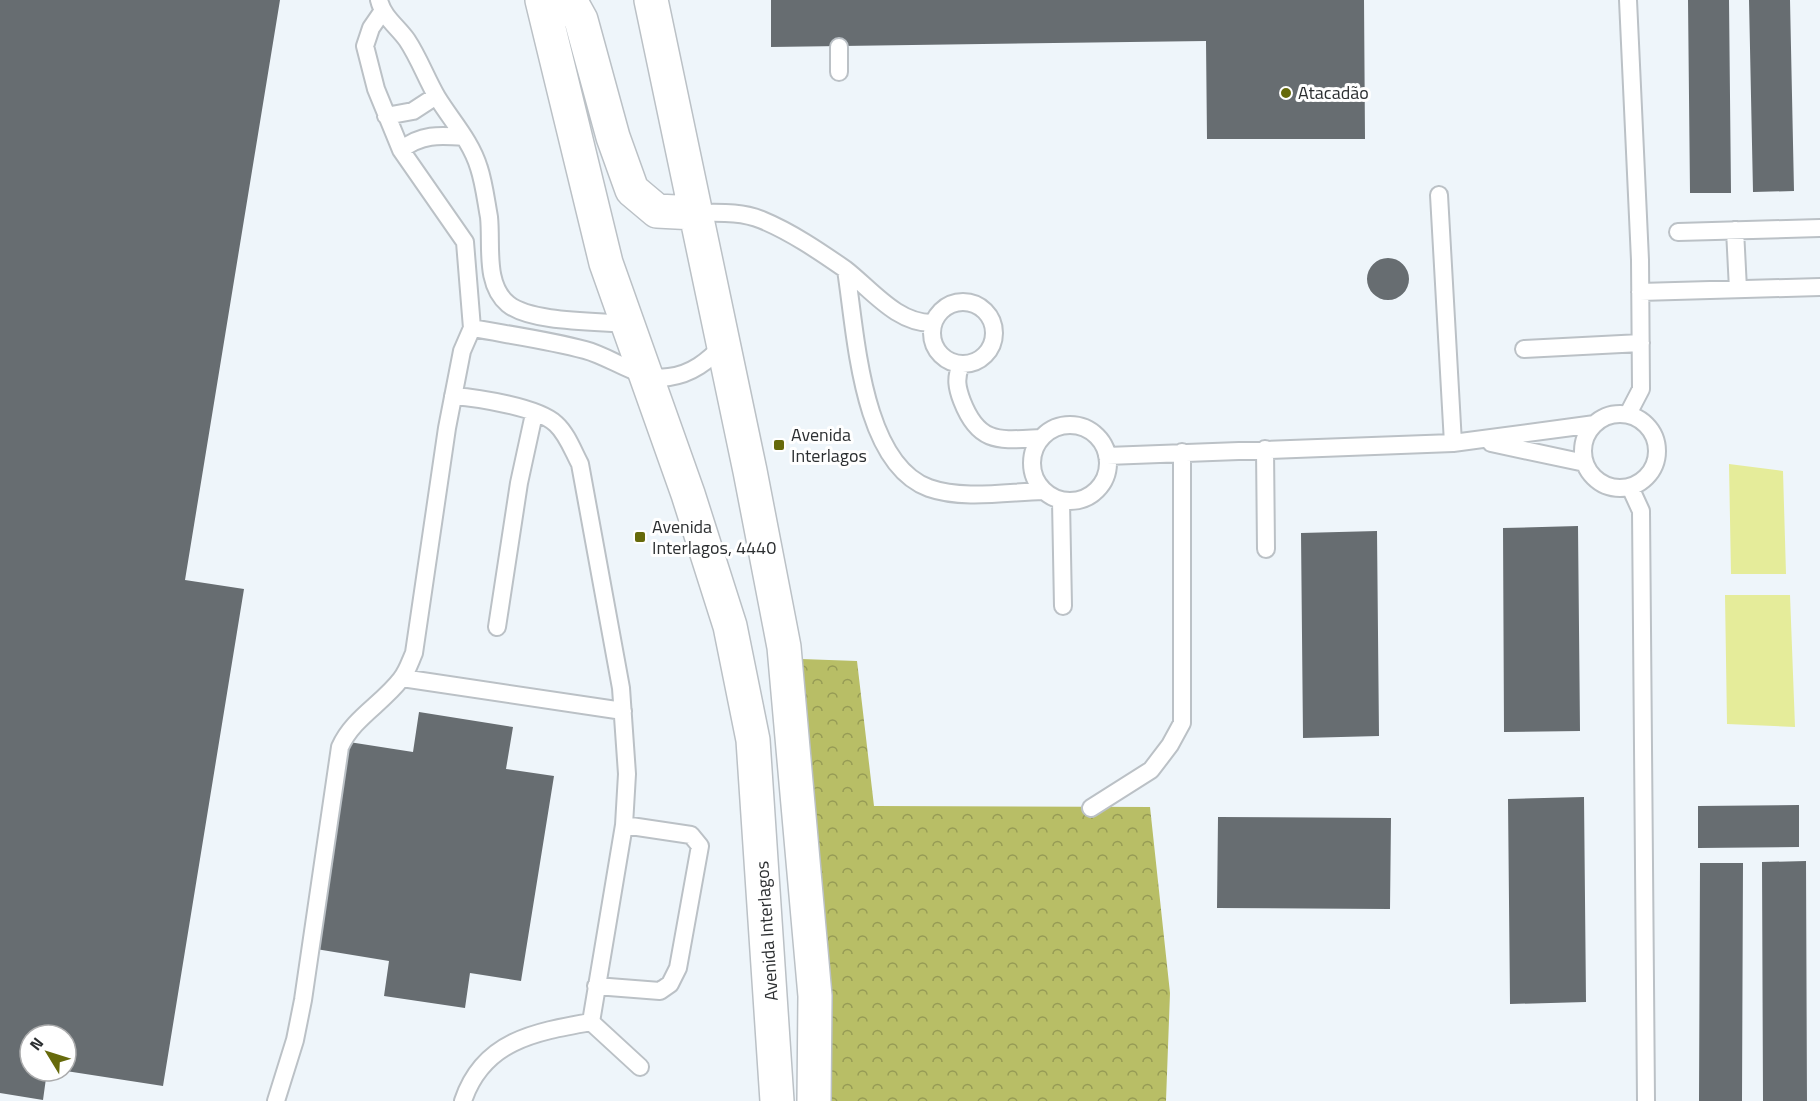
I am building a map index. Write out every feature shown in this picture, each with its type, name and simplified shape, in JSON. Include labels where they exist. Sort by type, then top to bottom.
[{"type":"main road","name":"Avenida Interlagos","points":[[542,0],[606,262],[688,494],[730,626],[753,740],[777,1101]]},
{"type":"main road","points":[[570,0],[581,20],[613,137],[632,190],[657,211],[695,213]]},
{"type":"main road","points":[[651,0],[784,647],[815,996],[814,1101]]},
{"type":"lane","points":[[1628,0],[1641,344],[1641,388],[1628,414]]},
{"type":"lane","points":[[276,1101],[295,1040],[303,1000],[340,747],[345,735],[362,716],[402,678],[414,653],[453,396],[462,351],[472,328],[465,242],[401,150],[386,116],[366,46],[380,6],[419,58],[436,96],[464,137],[479,167],[489,218],[494,284],[499,295],[510,306],[534,314],[629,324]]},
{"type":"lane","points":[[839,47],[839,72]]},
{"type":"lane","points":[[386,116],[413,111],[436,96]]},
{"type":"lane","points":[[401,150],[412,141],[426,136],[464,137]]},
{"type":"lane","points":[[1439,195],[1454,443]]},
{"type":"lane","points":[[695,213],[738,213],[762,219],[808,244],[846,270],[898,312],[916,321],[933,323]]},
{"type":"lane","points":[[1678,232],[1820,228]]},
{"type":"lane","points":[[1735,230],[1738,289]]},
{"type":"lane","points":[[846,270],[872,418],[891,460],[910,478],[939,490],[963,493],[1043,491],[1061,501],[1075,502],[1098,490],[1108,468],[1107,456],[1103,444],[1086,428],[1062,426],[1041,438],[992,438],[975,427],[958,392],[956,380],[961,365]]},
{"type":"lane","points":[[1640,292],[1820,287]]},
{"type":"lane","points":[[959,302],[980,306],[988,314],[995,334],[993,345],[979,360],[961,365],[947,360],[936,348],[932,337],[933,323],[940,311],[959,302]]},
{"type":"lane","points":[[472,328],[588,351],[645,374],[667,378],[688,373],[708,361],[723,345]]},
{"type":"lane","points":[[1524,350],[1641,344]]},
{"type":"lane","points":[[453,396],[488,399],[555,423],[569,441],[580,464],[621,688],[627,774],[624,825],[591,1022]]},
{"type":"lane","points":[[497,627],[519,483],[534,414]]},
{"type":"lane","points":[[1107,456],[1481,441],[1527,431],[1595,424],[1615,414],[1628,414],[1649,426],[1655,437],[1658,450],[1656,462],[1650,473],[1630,487],[1606,486],[1596,480],[1585,463],[1583,447],[1586,435],[1595,424]]},
{"type":"lane","points":[[1041,438],[1031,457],[1032,471],[1043,491]]},
{"type":"lane","points":[[1481,441],[1585,463]]},
{"type":"lane","points":[[1265,449],[1266,549]]},
{"type":"lane","points":[[1091,808],[1151,770],[1170,745],[1182,723],[1182,452]]},
{"type":"lane","points":[[1630,487],[1641,511],[1646,1101]]},
{"type":"lane","points":[[1061,501],[1063,606]]},
{"type":"lane","points":[[402,678],[622,711]]},
{"type":"lane","points":[[596,986],[660,991],[670,984],[678,968],[700,846],[691,835],[624,825]]},
{"type":"lane","points":[[591,1022],[640,1067]]},
{"type":"lane","points":[[463,1101],[470,1080],[485,1060],[501,1048],[540,1033],[591,1022]]},
{"type":"green space","points":[[1729,464],[1783,471],[1786,574],[1731,574]]},
{"type":"green space","points":[[1725,595],[1790,595],[1795,727],[1727,724]]},
{"type":"green space","points":[[801,659],[857,661],[874,806],[1150,807],[1170,993],[1166,1101],[829,1101]]},
{"type":"building","points":[[0,0],[280,0],[185,580],[244,589],[163,1086],[78,1073],[78,1023],[18,1023],[18,1083],[45,1083],[43,1100],[0,1093]]},
{"type":"building","name":"Atacadão","points":[[771,0],[1364,0],[1365,139],[1207,139],[1206,41],[771,47]]},
{"type":"building","points":[[1688,0],[1729,0],[1731,193],[1690,193]]},
{"type":"building","points":[[1749,0],[1790,0],[1794,191],[1753,192]]},
{"type":"building","points":[[1388,258],[1403,264],[1409,279],[1403,294],[1388,300],[1373,294],[1367,279],[1373,264]]},
{"type":"building","points":[[1578,526],[1580,731],[1504,732],[1503,528]]},
{"type":"building","points":[[1377,531],[1379,736],[1303,738],[1301,533]]},
{"type":"building","points":[[419,712],[513,727],[506,769],[554,776],[521,981],[470,973],[465,1008],[384,996],[389,961],[316,949],[349,742],[413,752]]},
{"type":"building","points":[[1584,797],[1586,1002],[1510,1004],[1508,799]]},
{"type":"building","points":[[1799,805],[1799,847],[1698,848],[1698,806]]},
{"type":"building","points":[[1218,817],[1391,818],[1390,909],[1217,908]]},
{"type":"building","points":[[1806,861],[1807,1101],[1763,1101],[1762,862]]},
{"type":"building","points":[[1700,863],[1743,863],[1742,1101],[1699,1101]]},
{"type":"place","name":"Atacadão","points":[[1286,93]]},
{"type":"place","name":"Avenida Interlagos","points":[[779,445]]},
{"type":"place","name":"Avenida Interlagos, 4440","points":[[640,537]]}]
